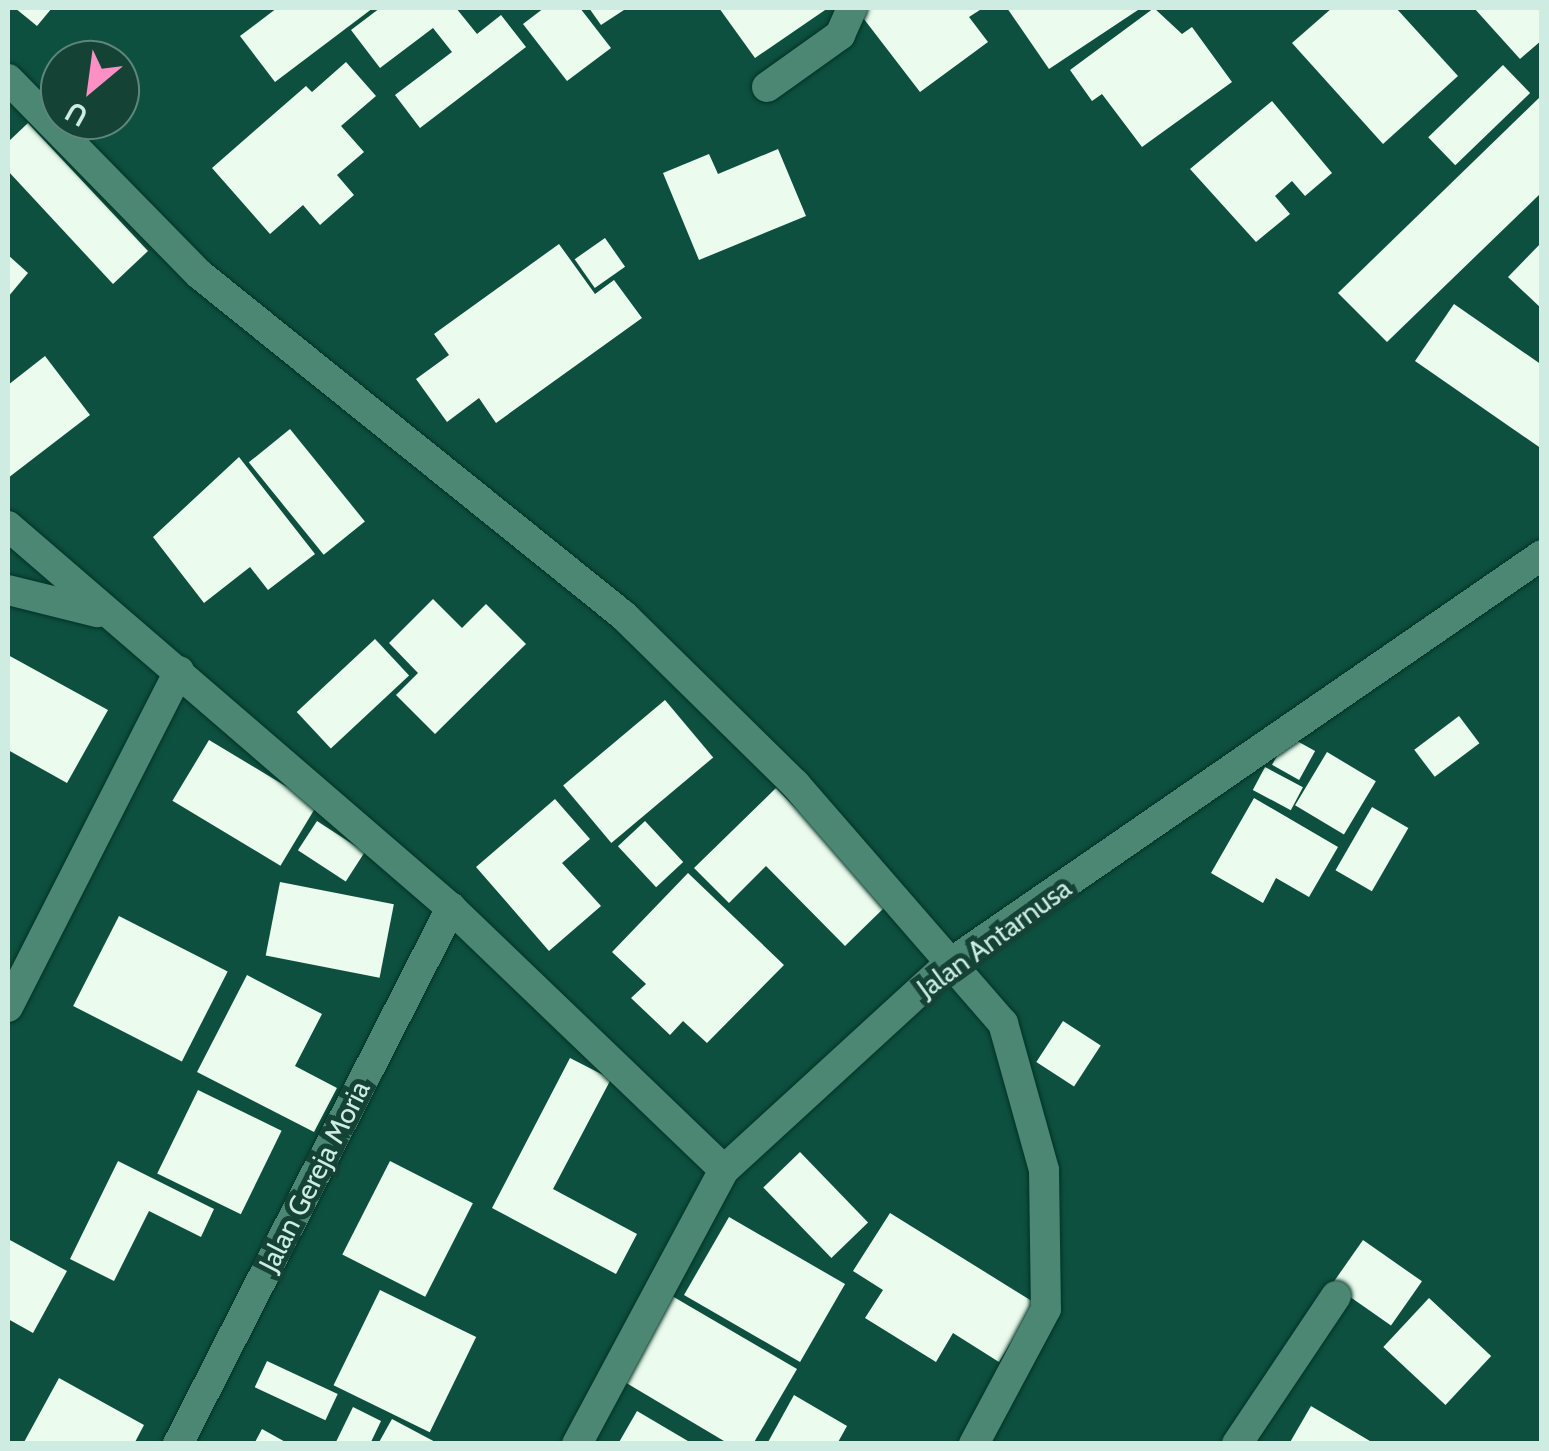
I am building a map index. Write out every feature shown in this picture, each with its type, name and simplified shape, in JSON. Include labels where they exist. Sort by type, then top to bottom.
[{"type":"street","points":[[767,87],[840,34],[852,8]]},
{"type":"street","points":[[8,78],[198,274],[624,616],[795,784],[1003,1023],[1044,1170],[1046,1309],[974,1444]]},
{"type":"street","points":[[8,526],[102,613],[180,672],[451,908],[724,1170]]},
{"type":"street","name":"Jalan Antarnusa","points":[[577,1444],[724,1170],[948,964],[1542,556]]},
{"type":"street","points":[[8,590],[102,613]]},
{"type":"street","points":[[8,1007],[180,672]]},
{"type":"street","name":"Jalan Gereja Moria","points":[[178,1444],[451,908]]},
{"type":"street","points":[[1236,1444],[1336,1296]]},
{"type":"building","points":[[15,8],[52,8],[37,26]]},
{"type":"building","points":[[277,8],[373,8],[275,82],[240,36]]},
{"type":"building","points":[[380,8],[456,8],[477,34],[501,15],[526,47],[420,128],[395,95],[452,52],[433,28],[380,68],[351,30]]},
{"type":"building","points":[[544,8],[580,8],[611,48],[567,81],[523,24]]},
{"type":"building","points":[[589,8],[627,8],[601,25]]},
{"type":"building","points":[[719,8],[828,8],[755,58]]},
{"type":"building","points":[[983,8],[969,17],[988,42],[920,92],[857,10]]},
{"type":"building","points":[[1007,8],[1141,8],[1049,69]]},
{"type":"building","points":[[1154,8],[1182,34],[1192,27],[1232,82],[1142,147],[1102,94],[1092,101],[1070,70]]},
{"type":"building","points":[[1332,8],[1396,8],[1458,76],[1383,144],[1292,43]]},
{"type":"building","points":[[1474,8],[1542,8],[1542,40],[1520,59]]},
{"type":"building","points":[[346,62],[376,96],[341,126],[364,152],[337,175],[354,195],[320,225],[303,205],[270,234],[212,168],[306,86],[312,92]]},
{"type":"building","points":[[1503,65],[1530,93],[1455,165],[1428,137]]},
{"type":"building","points":[[1542,95],[1542,192],[1387,342],[1338,293]]},
{"type":"building","points":[[1272,101],[1332,173],[1305,196],[1292,181],[1275,196],[1290,214],[1256,242],[1190,169]]},
{"type":"building","points":[[28,123],[148,251],[113,284],[8,171],[8,142]]},
{"type":"building","points":[[778,149],[806,216],[699,260],[663,173],[709,154],[718,174]]},
{"type":"building","points":[[605,238],[625,267],[595,288],[575,259]]},
{"type":"building","points":[[1542,242],[1542,309],[1508,277]]},
{"type":"building","points":[[559,244],[595,294],[614,280],[642,318],[496,423],[479,398],[447,422],[416,379],[449,355],[434,334]]},
{"type":"building","points":[[8,255],[28,273],[8,297]]},
{"type":"building","points":[[1454,304],[1542,365],[1542,449],[1415,361]]},
{"type":"building","points":[[45,356],[90,415],[8,478],[8,385]]},
{"type":"building","points":[[290,429],[365,521],[324,555],[249,462]]},
{"type":"building","points":[[239,457],[315,554],[268,590],[250,567],[204,603],[153,537]]},
{"type":"building","points":[[433,599],[462,628],[486,604],[526,644],[435,734],[396,695],[418,673],[389,643]]},
{"type":"building","points":[[375,639],[409,676],[331,749],[297,712]]},
{"type":"building","points":[[8,655],[108,710],[67,783],[8,750]]},
{"type":"building","points":[[665,700],[713,757],[611,843],[563,785]]},
{"type":"building","points":[[1459,716],[1479,743],[1435,777],[1414,750]]},
{"type":"building","points":[[1288,736],[1315,751],[1299,780],[1272,765]]},
{"type":"building","points":[[209,740],[317,805],[280,866],[172,801]]},
{"type":"building","points":[[1327,752],[1376,781],[1344,835],[1295,805]]},
{"type":"building","points":[[1265,767],[1303,787],[1291,810],[1253,790]]},
{"type":"building","points":[[776,788],[889,903],[845,946],[766,866],[729,903],[694,868]]},
{"type":"building","points":[[1254,798],[1338,847],[1309,897],[1276,878],[1263,903],[1211,873]]},
{"type":"building","points":[[555,799],[590,839],[562,863],[601,906],[549,951],[476,867]]},
{"type":"building","points":[[1372,807],[1408,828],[1372,891],[1336,870]]},
{"type":"building","points":[[317,821],[365,852],[346,881],[298,850]]},
{"type":"building","points":[[645,821],[683,862],[656,887],[618,846]]},
{"type":"building","points":[[688,873],[784,965],[707,1043],[683,1021],[670,1035],[631,998],[646,984],[612,952]]},
{"type":"building","points":[[280,882],[394,904],[380,978],[266,956]]},
{"type":"building","points":[[119,916],[228,971],[182,1061],[73,1006]]},
{"type":"building","points":[[247,975],[322,1014],[295,1066],[337,1088],[314,1132],[197,1072]]},
{"type":"building","points":[[1063,1021],[1101,1046],[1074,1087],[1036,1062]]},
{"type":"building","points":[[570,1058],[611,1079],[553,1189],[637,1234],[616,1274],[492,1208]]},
{"type":"building","points":[[198,1090],[282,1131],[241,1214],[157,1174]]},
{"type":"building","points":[[800,1152],[868,1222],[831,1258],[763,1187]]},
{"type":"building","points":[[118,1161],[214,1209],[201,1237],[149,1211],[114,1281],[70,1259]]},
{"type":"building","points":[[390,1161],[473,1203],[425,1297],[342,1255]]},
{"type":"building","points":[[890,1213],[1035,1303],[999,1362],[953,1333],[936,1362],[865,1318],[883,1290],[853,1271]]},
{"type":"building","points":[[729,1217],[845,1284],[800,1362],[684,1295]]},
{"type":"building","points":[[8,1239],[67,1271],[33,1333],[8,1319]]},
{"type":"building","points":[[1363,1240],[1422,1281],[1391,1326],[1332,1284]]},
{"type":"building","points":[[380,1290],[476,1337],[430,1432],[334,1385]]},
{"type":"building","points":[[672,1296],[797,1369],[753,1444],[729,1444],[623,1381]]},
{"type":"building","points":[[1429,1298],[1491,1356],[1445,1405],[1383,1347]]},
{"type":"building","points":[[267,1361],[338,1394],[325,1420],[255,1387]]},
{"type":"building","points":[[59,1378],[144,1425],[134,1444],[23,1444]]},
{"type":"building","points":[[794,1395],[847,1426],[837,1444],[767,1444]]},
{"type":"building","points":[[1311,1406],[1375,1444],[1289,1444]]},
{"type":"building","points":[[353,1407],[381,1421],[370,1444],[335,1444]]},
{"type":"building","points":[[637,1411],[693,1444],[618,1444]]},
{"type":"building","points":[[392,1419],[439,1444],[378,1444]]},
{"type":"building","points":[[262,1429],[289,1444],[254,1444]]}]
